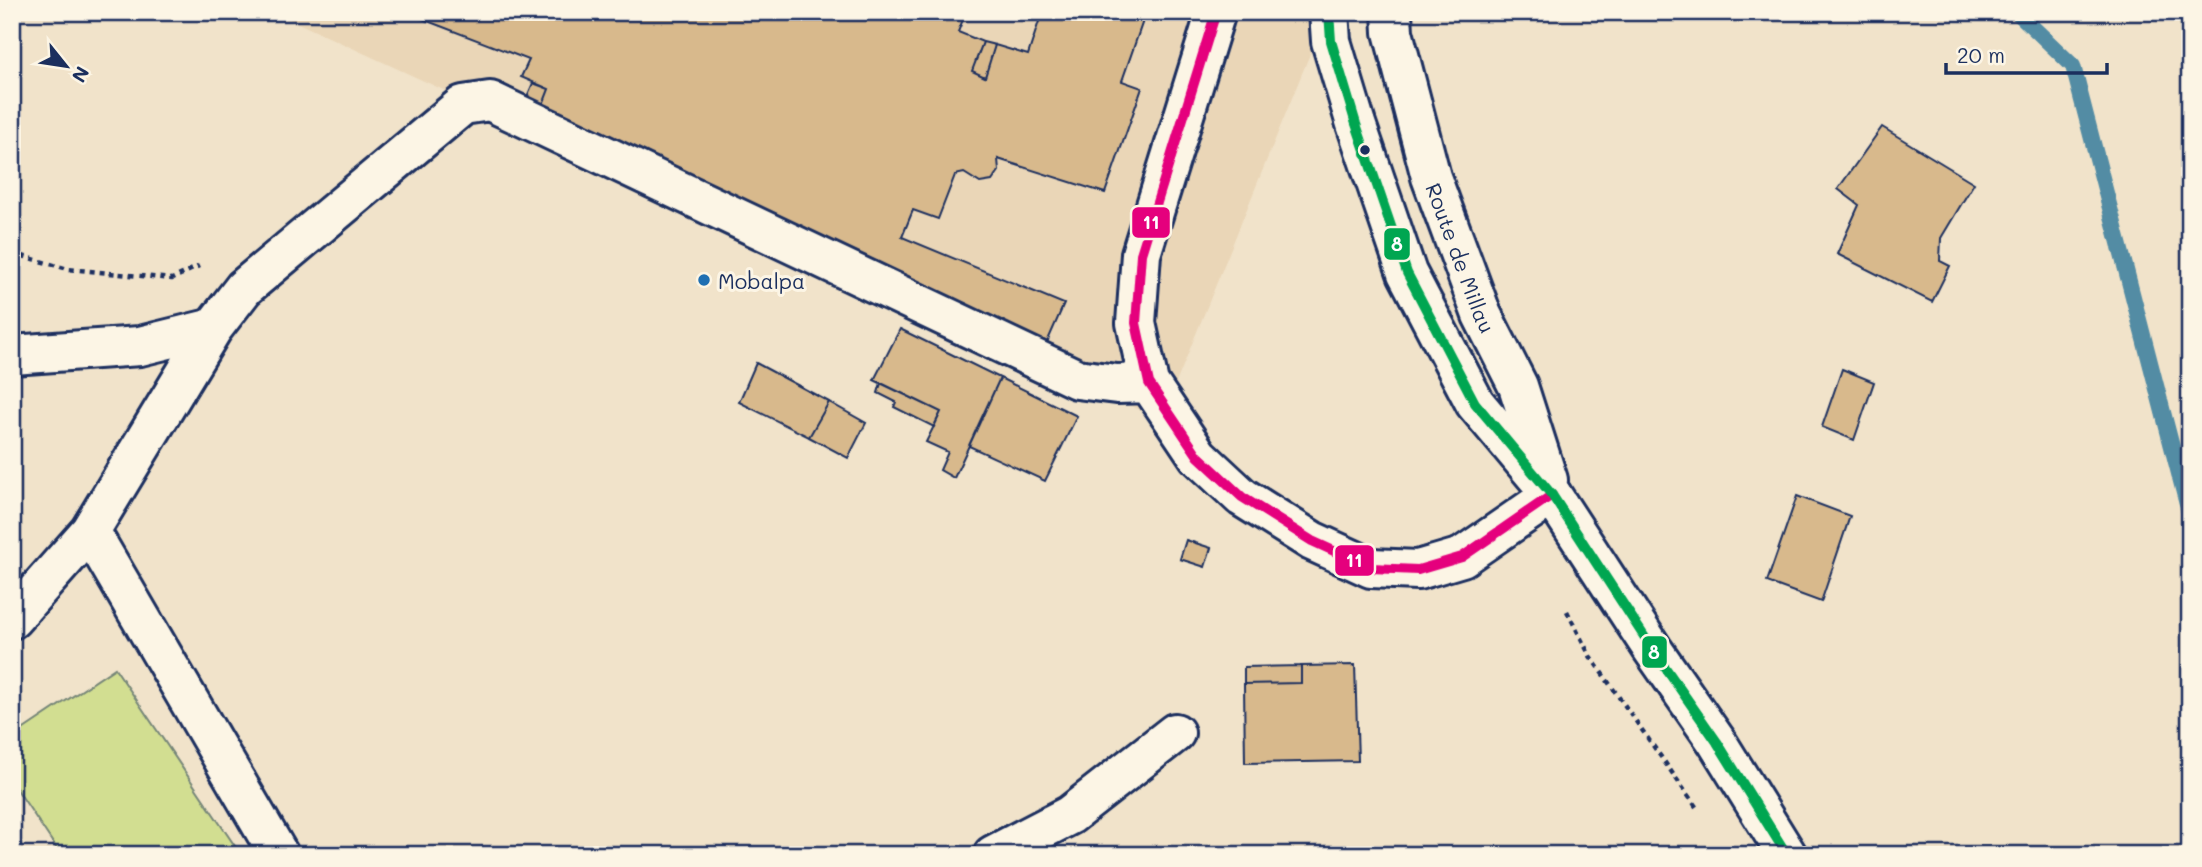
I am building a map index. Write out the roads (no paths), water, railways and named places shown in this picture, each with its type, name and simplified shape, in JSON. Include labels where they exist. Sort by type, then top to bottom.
[{"type":"street","points":[[1216,12],[1141,254],[1136,323],[1149,383],[1198,456],[1242,498],[1312,541],[1371,568],[1418,570],[1462,557],[1552,495]]},
{"type":"street","name":"Route de Millau","points":[[1329,12],[1331,41],[1407,273],[1475,403],[1552,495],[1653,650],[1717,742],[1787,855]]},
{"type":"street","name":"Route de Millau","points":[[1392,12],[1393,32],[1432,177],[1482,315],[1518,386],[1552,495]]},
{"type":"street","points":[[12,619],[90,531],[213,328],[243,288],[463,105],[490,100],[1077,379],[1117,384],[1149,383]]},
{"type":"street","points":[[12,355],[140,346],[213,328]]},
{"type":"street","points":[[90,531],[279,855]]},
{"type":"street","points":[[993,855],[1070,815],[1175,733]]},
{"type":"waterway","points":[[2017,12],[2073,66],[2190,516]]},
{"type":"place","name":"Mobalpa","points":[[704,280]]}]
